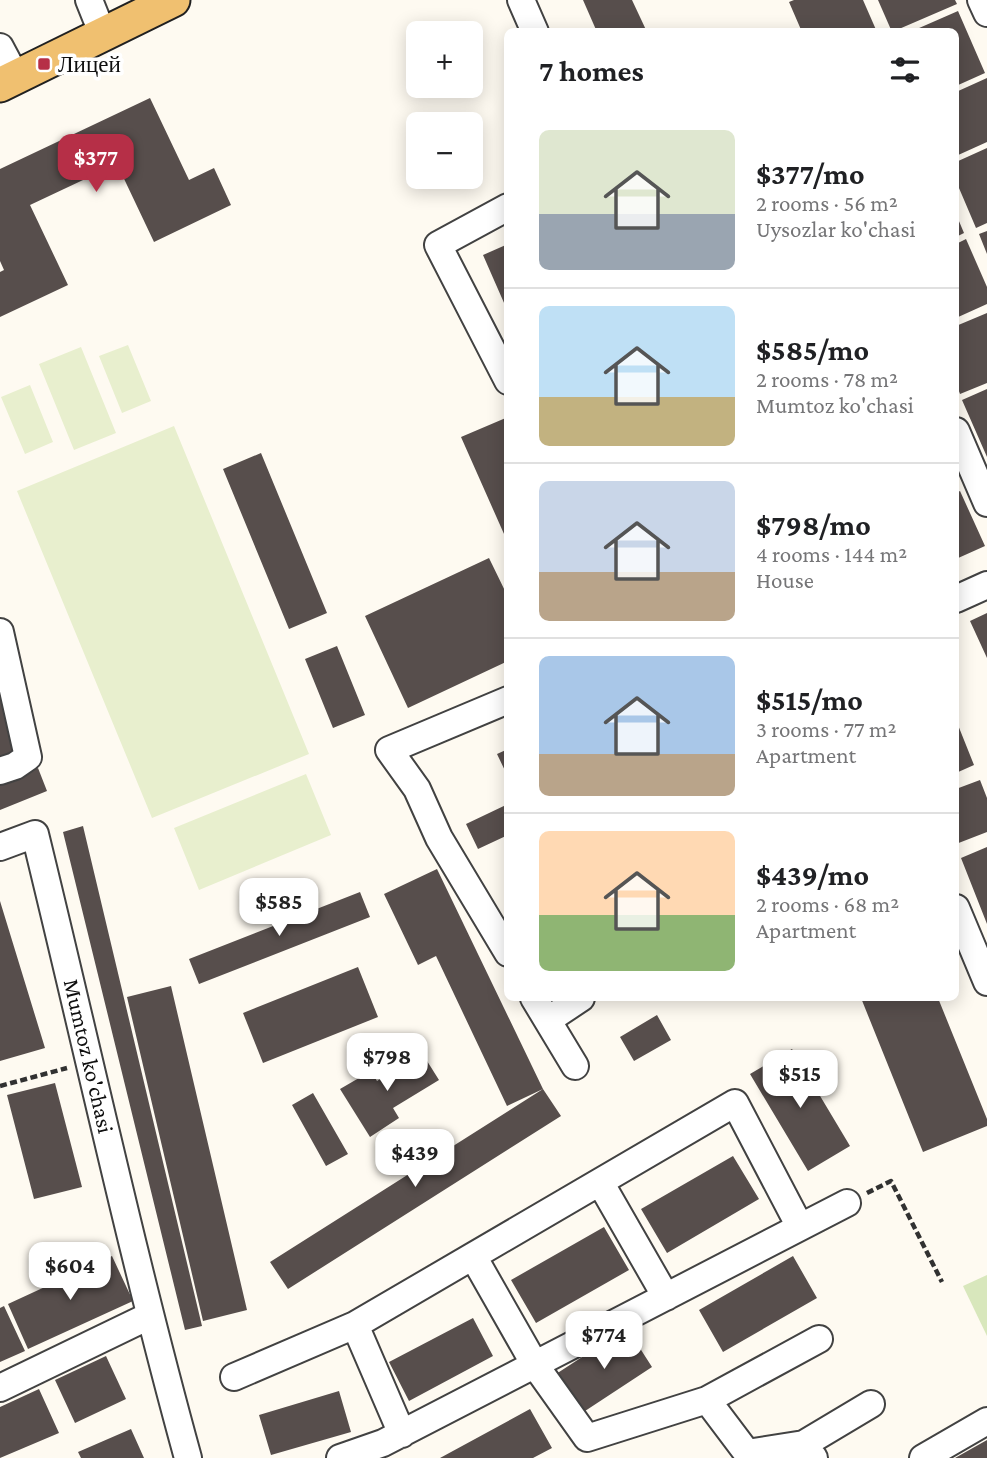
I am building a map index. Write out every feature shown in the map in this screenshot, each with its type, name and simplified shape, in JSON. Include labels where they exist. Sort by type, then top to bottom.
[{"type":"main road","points":[[8,81],[173,0]]},
{"type":"street","points":[[89,0],[103,35]]},
{"type":"street","points":[[521,0],[533,28]]},
{"type":"street","points":[[981,0],[987,13]]},
{"type":"street","points":[[0,47],[8,81]]},
{"type":"street","points":[[504,210],[438,244],[504,373]]},
{"type":"street","points":[[959,438],[987,503]]},
{"type":"street","points":[[959,598],[987,585]]},
{"type":"street","points":[[0,632],[28,757],[15,766],[0,771]]},
{"type":"street","points":[[504,702],[389,750],[417,789],[439,838],[504,946]]},
{"type":"street","name":"Mumtoz ko'chasi","points":[[0,847],[35,834],[91,1061],[149,1316],[188,1458]]},
{"type":"street","points":[[959,915],[987,982]]},
{"type":"street","points":[[570,1001],[541,1009],[575,1066]]},
{"type":"street","points":[[234,1377],[355,1325],[735,1103],[800,1227]]},
{"type":"street","points":[[600,1181],[666,1297]]},
{"type":"street","points":[[340,1458],[391,1445],[535,1365],[847,1203]]},
{"type":"street","points":[[473,1256],[535,1365],[590,1448],[707,1400],[819,1339]]},
{"type":"street","points":[[0,1388],[149,1316]]},
{"type":"street","points":[[355,1325],[391,1445]]},
{"type":"street","points":[[707,1400],[747,1453],[809,1451],[871,1404]]},
{"type":"street","points":[[923,1458],[987,1421]]},
{"type":"path","points":[[0,1086],[91,1061]]},
{"type":"path","points":[[847,1203],[891,1181],[942,1282]]},
{"type":"green space","points":[[128,345],[151,401],[122,413],[99,356]]},
{"type":"green space","points":[[81,347],[116,433],[74,450],[39,364]]},
{"type":"green space","points":[[30,385],[53,442],[25,454],[1,397]]},
{"type":"green space","points":[[174,426],[309,754],[152,818],[17,491]]},
{"type":"green space","points":[[306,774],[331,835],[199,890],[174,828]]},
{"type":"green space","points":[[987,1275],[987,1336],[963,1286]]},
{"type":"building","points":[[583,0],[632,0],[645,28],[595,28]]},
{"type":"building","points":[[863,0],[875,28],[800,28],[789,2]]},
{"type":"building","points":[[878,0],[955,0],[957,4],[901,28],[890,28]]},
{"type":"building","points":[[958,11],[985,73],[959,85],[959,28],[919,28]]},
{"type":"building","points":[[987,78],[987,142],[959,155],[959,91]]},
{"type":"building","points":[[150,98],[189,180],[214,168],[231,205],[154,242],[117,164],[30,205],[68,285],[0,317],[0,272],[4,270],[0,261],[0,169]]},
{"type":"building","points":[[987,148],[987,223],[976,228],[959,188],[959,161]]},
{"type":"building","points":[[959,221],[964,233],[959,236]]},
{"type":"building","points":[[987,231],[987,254],[979,234]]},
{"type":"building","points":[[966,239],[987,287],[987,304],[959,317],[959,242]]},
{"type":"building","points":[[504,246],[504,303],[483,255]]},
{"type":"building","points":[[987,313],[987,383],[960,394],[959,391],[959,325]]},
{"type":"building","points":[[987,389],[987,457],[962,400]]},
{"type":"building","points":[[504,419],[504,534],[461,437]]},
{"type":"building","points":[[261,453],[327,613],[289,629],[223,469]]},
{"type":"building","points":[[959,492],[985,546],[959,558]]},
{"type":"building","points":[[489,558],[504,589],[504,663],[408,708],[365,616]]},
{"type":"building","points":[[987,613],[987,658],[970,621]]},
{"type":"building","points":[[337,646],[365,715],[333,728],[305,659]]},
{"type":"building","points":[[0,691],[15,756],[0,759]]},
{"type":"building","points":[[959,728],[974,765],[959,772]]},
{"type":"building","points":[[504,751],[504,769],[497,754]]},
{"type":"building","points":[[38,768],[47,791],[0,810],[0,782]]},
{"type":"building","points":[[980,780],[987,798],[987,832],[959,843],[959,788]]},
{"type":"building","points":[[504,806],[504,837],[478,849],[466,824]]},
{"type":"building","points":[[83,826],[202,1326],[185,1330],[63,832]]},
{"type":"building","points":[[987,847],[987,924],[961,858]]},
{"type":"building","points":[[437,869],[543,1089],[507,1106],[436,956],[418,965],[384,894]]},
{"type":"building","points":[[360,892],[370,917],[199,984],[189,959]]},
{"type":"building","points":[[0,901],[45,1048],[0,1061]]},
{"type":"building","points":[[358,967],[378,1017],[263,1063],[243,1013]]},
{"type":"building","points":[[171,986],[247,1310],[203,1321],[127,997]]},
{"type":"building","points":[[862,1001],[939,1001],[987,1119],[987,1126],[923,1152]]},
{"type":"building","points":[[657,1015],[671,1040],[634,1061],[620,1037]]},
{"type":"building","points":[[792,1049],[850,1146],[808,1171],[750,1074]]},
{"type":"building","points":[[422,1053],[439,1080],[393,1108],[399,1118],[370,1137],[340,1089],[371,1071],[377,1081]]},
{"type":"building","points":[[55,1083],[82,1187],[34,1199],[7,1095]]},
{"type":"building","points":[[543,1089],[561,1116],[288,1289],[270,1262]]},
{"type":"building","points":[[313,1093],[348,1154],[326,1166],[292,1105]]},
{"type":"building","points":[[733,1156],[759,1199],[667,1253],[641,1209]]},
{"type":"building","points":[[604,1227],[629,1270],[536,1323],[511,1280]]},
{"type":"building","points":[[112,1256],[133,1301],[28,1349],[8,1304]]},
{"type":"building","points":[[793,1256],[817,1298],[723,1352],[699,1310]]},
{"type":"building","points":[[4,1306],[25,1351],[0,1362],[0,1308]]},
{"type":"building","points":[[473,1318],[493,1356],[409,1401],[389,1362]]},
{"type":"building","points":[[627,1328],[652,1367],[582,1413],[556,1374]]},
{"type":"building","points":[[106,1356],[126,1399],[75,1423],[55,1380]]},
{"type":"building","points":[[39,1389],[59,1433],[0,1458],[0,1407]]},
{"type":"building","points":[[339,1391],[351,1432],[271,1455],[259,1415]]},
{"type":"building","points":[[530,1409],[552,1448],[533,1458],[440,1458]]},
{"type":"building","points":[[131,1429],[144,1458],[81,1458],[78,1452]]},
{"type":"building","points":[[987,1440],[987,1458],[955,1458]]},
{"type":"place","name":"Лицей","points":[[44,64]]}]
